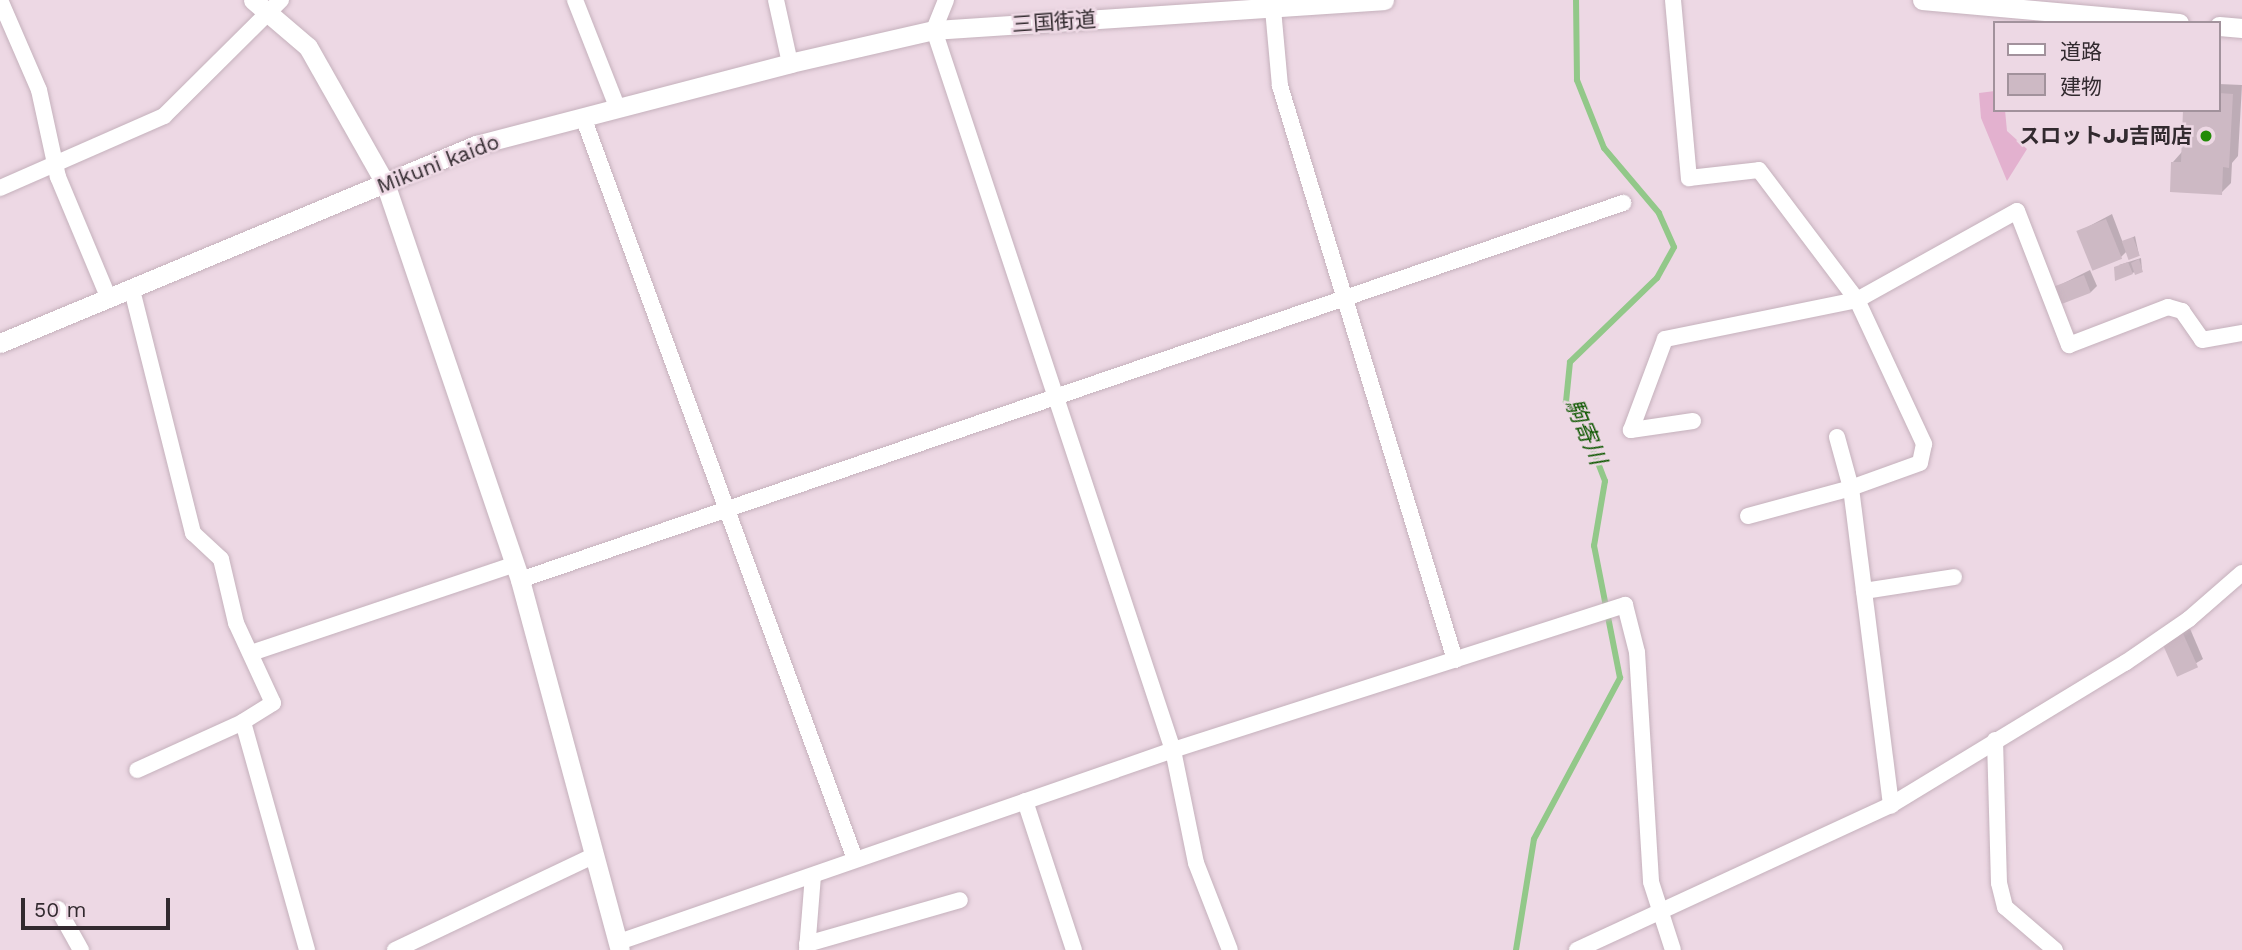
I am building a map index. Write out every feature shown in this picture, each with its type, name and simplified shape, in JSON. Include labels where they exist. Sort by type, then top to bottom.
[{"type":"street","points":[[0,0],[39,90],[56,164],[108,299]]},
{"type":"street","points":[[575,0],[618,109]]},
{"type":"street","points":[[776,0],[790,63]]},
{"type":"street","points":[[946,0],[934,30],[1173,750],[1195,863],[1230,950]]},
{"type":"street","name":"三国街道","points":[[934,30],[1384,0]]},
{"type":"street","points":[[1673,0],[1689,178],[1759,170],[1857,300],[1924,444],[1920,463],[1851,488],[1748,516]]},
{"type":"street","points":[[1922,0],[2158,21]]},
{"type":"street","points":[[0,188],[164,116],[268,4],[308,47],[385,183],[518,572],[620,946],[855,859],[1173,750],[1625,605],[1637,652],[1651,883],[1663,912],[1673,950]]},
{"type":"street","points":[[1284,6],[1280,86],[1455,660]]},
{"type":"street","points":[[2221,26],[2242,28]]},
{"type":"street","name":"Mikuni kaido","points":[[0,343],[476,145],[790,63],[934,30]]},
{"type":"street","points":[[583,117],[723,510],[855,859]]},
{"type":"street","points":[[251,653],[723,510],[1623,203]]},
{"type":"street","points":[[1693,421],[1631,430],[1665,340],[1857,300],[2017,211],[2069,345],[2168,307],[2182,311],[2202,340],[2242,333]]},
{"type":"street","points":[[132,290],[193,533],[221,559],[236,623],[273,704],[243,722],[137,770]]},
{"type":"street","points":[[1837,437],[1851,488],[1891,805]]},
{"type":"street","points":[[1577,950],[1891,805],[1994,740],[2125,663],[2189,619],[2242,573]]},
{"type":"street","points":[[1864,591],[1954,578]]},
{"type":"street","points":[[243,722],[307,950]]},
{"type":"street","points":[[1994,740],[1999,883],[2005,906],[2055,950]]},
{"type":"street","points":[[1025,801],[1074,950]]},
{"type":"street","points":[[395,950],[595,855]]},
{"type":"street","points":[[813,876],[807,947],[960,901]]},
{"type":"street","points":[[58,909],[81,950]]},
{"type":"shaded area","points":[[1994,91],[1994,112],[2005,112],[2007,131],[2027,149],[2007,181],[1981,118],[1979,93]]},
{"type":"building","name":"スロットJJ吉岡店","points":[[2221,93],[2233,94],[2229,168],[2223,167],[2222,195],[2170,192],[2171,162],[2181,162],[2183,112],[2221,112]]},
{"type":"building","points":[[2106,219],[2122,259],[2092,271],[2076,231]]},
{"type":"building","points":[[2133,237],[2140,256],[2129,260],[2122,241]]},
{"type":"building","points":[[2139,259],[2143,272],[2135,275],[2131,263]]},
{"type":"building","points":[[2128,262],[2133,274],[2115,281],[2114,267]]},
{"type":"building","points":[[2084,275],[2091,293],[2061,304],[2054,286]]},
{"type":"building","points":[[2181,629],[2198,667],[2177,677],[2160,638]]},
{"type":"waterway","name":"駒寄川","points":[[1516,950],[1534,839],[1620,678],[1594,546],[1605,481],[1580,416],[1566,402],[1570,362],[1657,278],[1674,247],[1659,213],[1604,148],[1577,80],[1576,0]]},
{"type":"place","name":"スロットJJ吉岡店","points":[[2206,136]]}]
